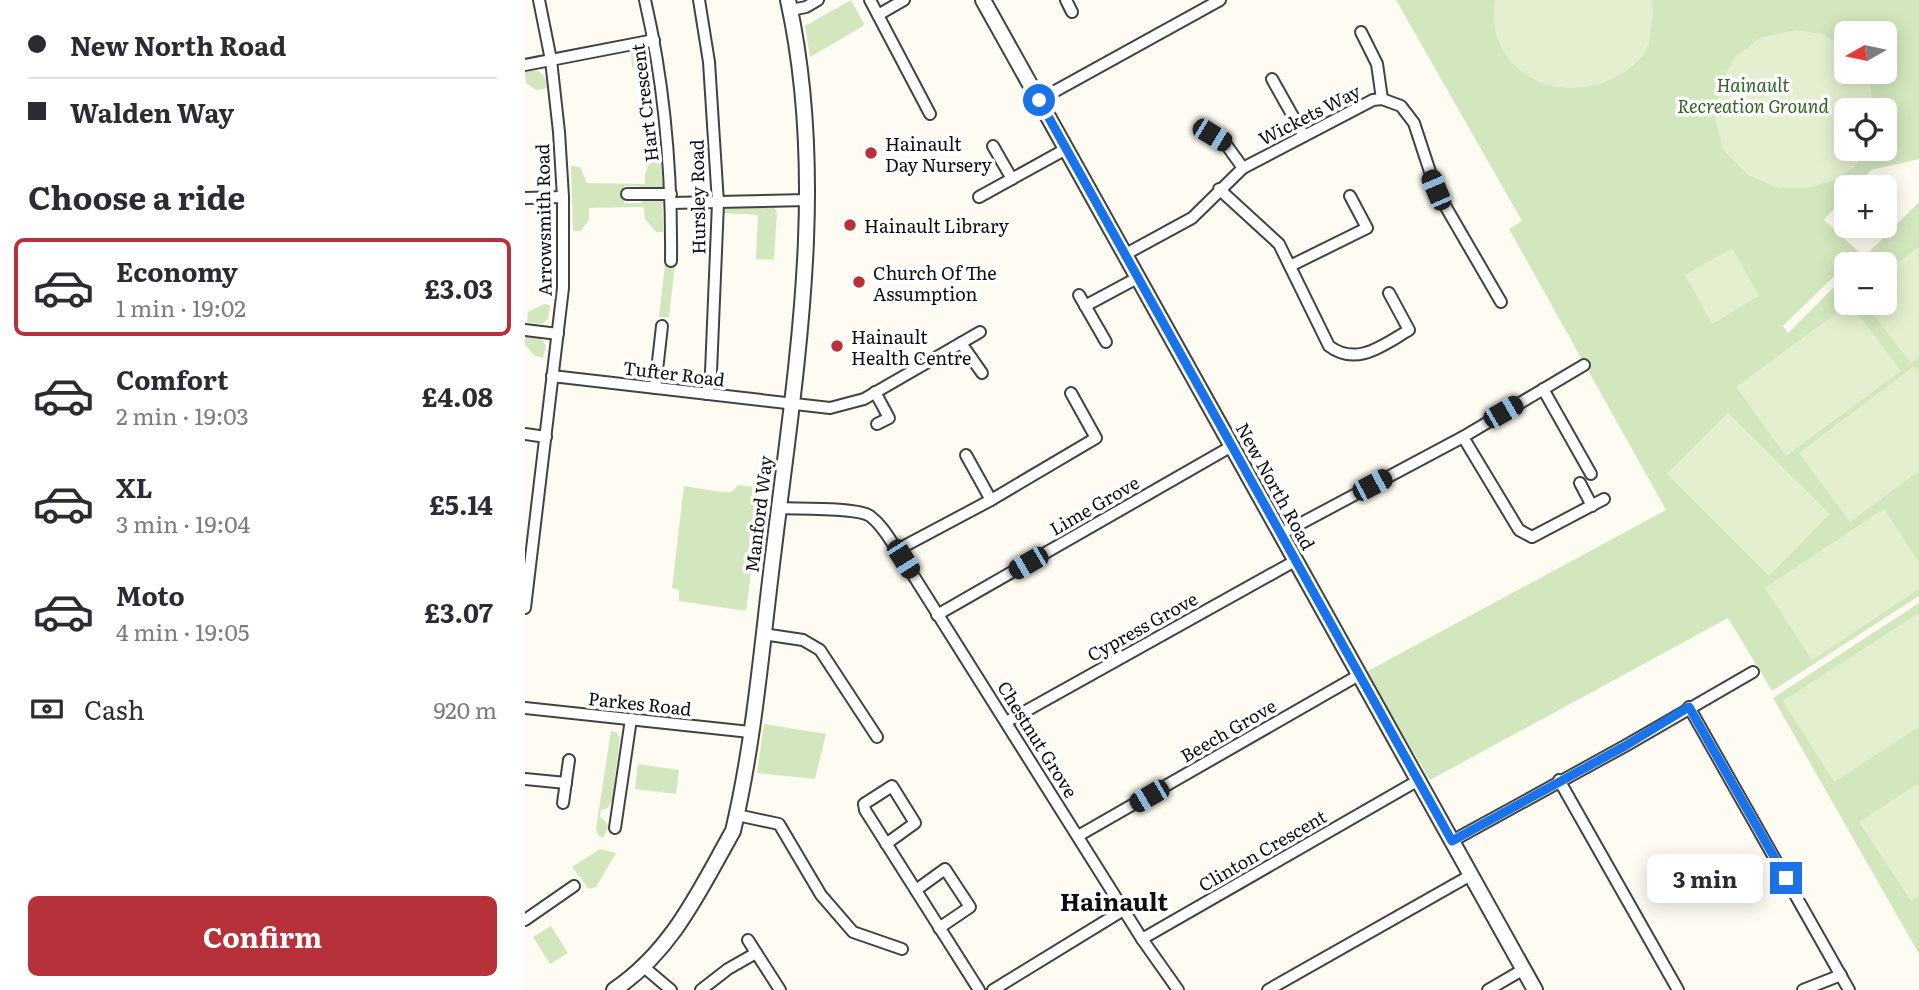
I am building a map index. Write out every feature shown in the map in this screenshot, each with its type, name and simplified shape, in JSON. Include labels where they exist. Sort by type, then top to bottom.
[{"type":"street","name":"Arrowsmith Road","points":[[525,608],[530,538],[546,437],[563,288],[563,197],[551,60],[539,0]]},
{"type":"street","name":"Hart Crescent","points":[[645,0],[664,109],[671,199],[671,261]]},
{"type":"street","name":"Hursley Road","points":[[699,0],[709,62],[718,203],[711,372],[707,394]]},
{"type":"street","points":[[790,5],[806,7],[818,0]]},
{"type":"street","points":[[870,0],[930,114]]},
{"type":"street","points":[[878,15],[904,0]]},
{"type":"street","name":"New North Road","points":[[983,0],[1535,990]]},
{"type":"street","points":[[1066,0],[1072,12]]},
{"type":"street","points":[[1039,100],[1220,0]]},
{"type":"street","name":"Manford Way","points":[[614,990],[645,968],[675,932],[733,831],[737,815],[763,634],[801,328],[808,200],[800,78],[790,5]]},
{"type":"street","points":[[1361,32],[1377,64],[1382,99]]},
{"type":"street","points":[[525,65],[654,40]]},
{"type":"street","points":[[1272,79],[1304,136]]},
{"type":"street","name":"Wickets Way","points":[[1126,254],[1192,218],[1243,168],[1373,100],[1382,99],[1401,106],[1414,123],[1425,152],[1428,173],[1436,190],[1501,302]]},
{"type":"street","points":[[1200,128],[1225,143],[1243,168]]},
{"type":"street","points":[[993,146],[1012,179]]},
{"type":"street","points":[[979,197],[1066,149]]},
{"type":"street","points":[[1219,189],[1279,244],[1329,346],[1338,352],[1355,356],[1381,346],[1409,330],[1389,293]]},
{"type":"street","points":[[627,194],[718,203],[808,200]]},
{"type":"street","points":[[1290,266],[1367,228],[1350,195]]},
{"type":"street","points":[[525,198],[563,197]]},
{"type":"street","points":[[1085,306],[1139,277]]},
{"type":"street","points":[[1079,295],[1106,342]]},
{"type":"street","points":[[655,388],[662,326]]},
{"type":"street","points":[[525,330],[558,334]]},
{"type":"street","name":"Tufter Road","points":[[552,376],[831,408],[864,399],[980,332]]},
{"type":"street","points":[[961,343],[982,373]]},
{"type":"street","points":[[1281,534],[1463,437],[1584,365]]},
{"type":"street","points":[[1543,388],[1591,474]]},
{"type":"street","points":[[875,392],[889,418],[877,425]]},
{"type":"street","points":[[779,508],[868,514],[883,527],[897,550],[991,500],[1096,438],[1071,393]]},
{"type":"street","points":[[525,435],[546,437]]},
{"type":"street","points":[[1463,437],[1519,530],[1532,537],[1604,499]]},
{"type":"street","name":"Lime Grove","points":[[937,615],[1232,446]]},
{"type":"street","points":[[966,455],[991,500]]},
{"type":"street","points":[[1580,483],[1592,506]]},
{"type":"street","name":"Chestnut Grove","points":[[903,559],[1142,939]]},
{"type":"street","name":"Cypress Grove","points":[[1006,722],[1296,561]]},
{"type":"street","points":[[763,634],[803,640],[820,650],[877,737]]},
{"type":"street","points":[[1452,841],[1753,672]]},
{"type":"street","name":"Beech Grove","points":[[1078,836],[1359,675]]},
{"type":"street","points":[[1689,707],[1849,990]]},
{"type":"street","name":"Parkes Road","points":[[525,708],[750,732]]},
{"type":"street","points":[[615,828],[631,719]]},
{"type":"street","points":[[563,803],[569,760]]},
{"type":"street","points":[[525,779],[566,783]]},
{"type":"street","points":[[1559,780],[1678,990]]},
{"type":"street","name":"Clinton Crescent","points":[[1142,939],[1417,781]]},
{"type":"street","points":[[886,844],[915,823],[892,786],[864,804],[865,810],[886,844],[916,890],[939,928],[979,990]]},
{"type":"street","points":[[604,814],[616,816]]},
{"type":"street","points":[[737,815],[779,824],[821,895],[853,932],[902,950]]},
{"type":"street","points":[[916,890],[945,869],[970,907],[939,928]]},
{"type":"street","points":[[1268,990],[1471,875]]},
{"type":"street","points":[[525,920],[573,886]]},
{"type":"street","points":[[993,990],[1125,909]]},
{"type":"street","points":[[1142,939],[1178,990]]},
{"type":"street","points":[[748,940],[780,990]]},
{"type":"street","points":[[701,990],[728,969],[756,953]]},
{"type":"street","points":[[645,968],[671,990]]},
{"type":"street","points":[[1488,990],[1524,969]]},
{"type":"street","points":[[1803,990],[1841,975]]},
{"type":"green space","points":[[851,0],[864,23],[863,26],[810,57],[805,26]]},
{"type":"green space","name":"Hainault Recreation Ground","points":[[1396,0],[1919,0],[1919,159],[1871,170],[1866,175],[1834,175],[1834,209],[1824,220],[1834,229],[1834,238],[1844,238],[1859,252],[1834,252],[1834,276],[1783,326],[1788,333],[1834,287],[1834,315],[1897,315],[1897,252],[1869,252],[1883,238],[1897,238],[1897,224],[1919,202],[1919,596],[1772,691],[1728,618],[1430,780],[1366,672],[1666,510],[1509,229],[1522,221]]},
{"type":"green space","points":[[1495,0],[1651,0],[1653,14],[1650,41],[1638,61],[1621,74],[1598,84],[1575,88],[1552,86],[1532,78],[1514,65],[1502,48],[1495,26]]},
{"type":"green space","name":"Hainault Recreation Ground","points":[[1795,30],[1823,34],[1834,41],[1834,84],[1870,84],[1872,98],[1834,98],[1834,161],[1859,161],[1855,167],[1842,175],[1834,175],[1834,180],[1809,188],[1779,188],[1748,175],[1723,149],[1715,119],[1721,82],[1736,56],[1760,38]]},
{"type":"green space","points":[[643,50],[648,53],[650,70],[640,72],[632,67],[631,52]]},
{"type":"green space","points":[[537,70],[545,77],[547,88],[536,90],[526,83],[525,72]]},
{"type":"green space","points":[[660,156],[663,188],[644,191],[639,186],[624,186],[624,203],[640,203],[645,199],[662,200],[663,232],[656,232],[645,219],[644,207],[589,208],[589,219],[581,231],[573,231],[571,166],[580,167],[587,183],[645,184],[645,174],[652,157]]},
{"type":"green space","points":[[726,207],[775,208],[774,260],[756,259],[758,215],[722,213]]},
{"type":"green space","points":[[1919,246],[1919,357],[1911,363],[1873,315],[1897,315],[1897,263]]},
{"type":"green space","points":[[1732,248],[1759,296],[1712,324],[1685,275]]},
{"type":"green space","points":[[665,264],[675,265],[669,317],[659,317]]},
{"type":"green space","points":[[544,304],[550,305],[548,319],[542,324],[527,322],[528,312]]},
{"type":"green space","points":[[1834,315],[1859,315],[1901,371],[1786,456],[1736,387]]},
{"type":"green space","points":[[525,335],[540,337],[546,346],[543,358],[535,356],[525,345]]},
{"type":"green space","points":[[1914,366],[1919,372],[1919,471],[1850,522],[1799,453]]},
{"type":"green space","points":[[1728,413],[1830,514],[1769,576],[1667,474]]},
{"type":"green space","points":[[738,485],[762,488],[746,611],[679,601],[679,590],[672,588],[684,486],[727,492]]},
{"type":"green space","points":[[1884,509],[1919,562],[1919,589],[1812,660],[1765,588]]},
{"type":"green space","points":[[1919,603],[1919,954],[1773,698]]},
{"type":"green space","points":[[1919,613],[1919,727],[1834,782],[1783,701]]},
{"type":"green space","points":[[764,724],[826,734],[815,779],[757,773]]},
{"type":"green space","points":[[611,731],[620,737],[612,801],[608,808],[601,810],[600,817],[607,823],[608,828],[603,838],[598,835],[596,828]]},
{"type":"green space","points":[[638,764],[679,770],[676,794],[635,789]]},
{"type":"green space","points":[[1919,783],[1919,896],[1911,901],[1859,822]]},
{"type":"green space","points":[[600,849],[616,853],[596,887],[589,889],[572,867]]},
{"type":"green space","points":[[551,926],[568,953],[550,964],[533,937]]},
{"type":"place","name":"Hainault Day Nursery","points":[[871,153]]},
{"type":"place","name":"Hainault Library","points":[[850,225]]},
{"type":"place","name":"Church Of The Assumption","points":[[859,282]]},
{"type":"place","name":"Hainault Health Centre","points":[[837,346]]},
{"type":"district","name":"Hainault","points":[[1114,900]]},
{"type":"route","points":[[1039,100],[1452,841],[1625,746],[1689,707],[1786,878]]}]
